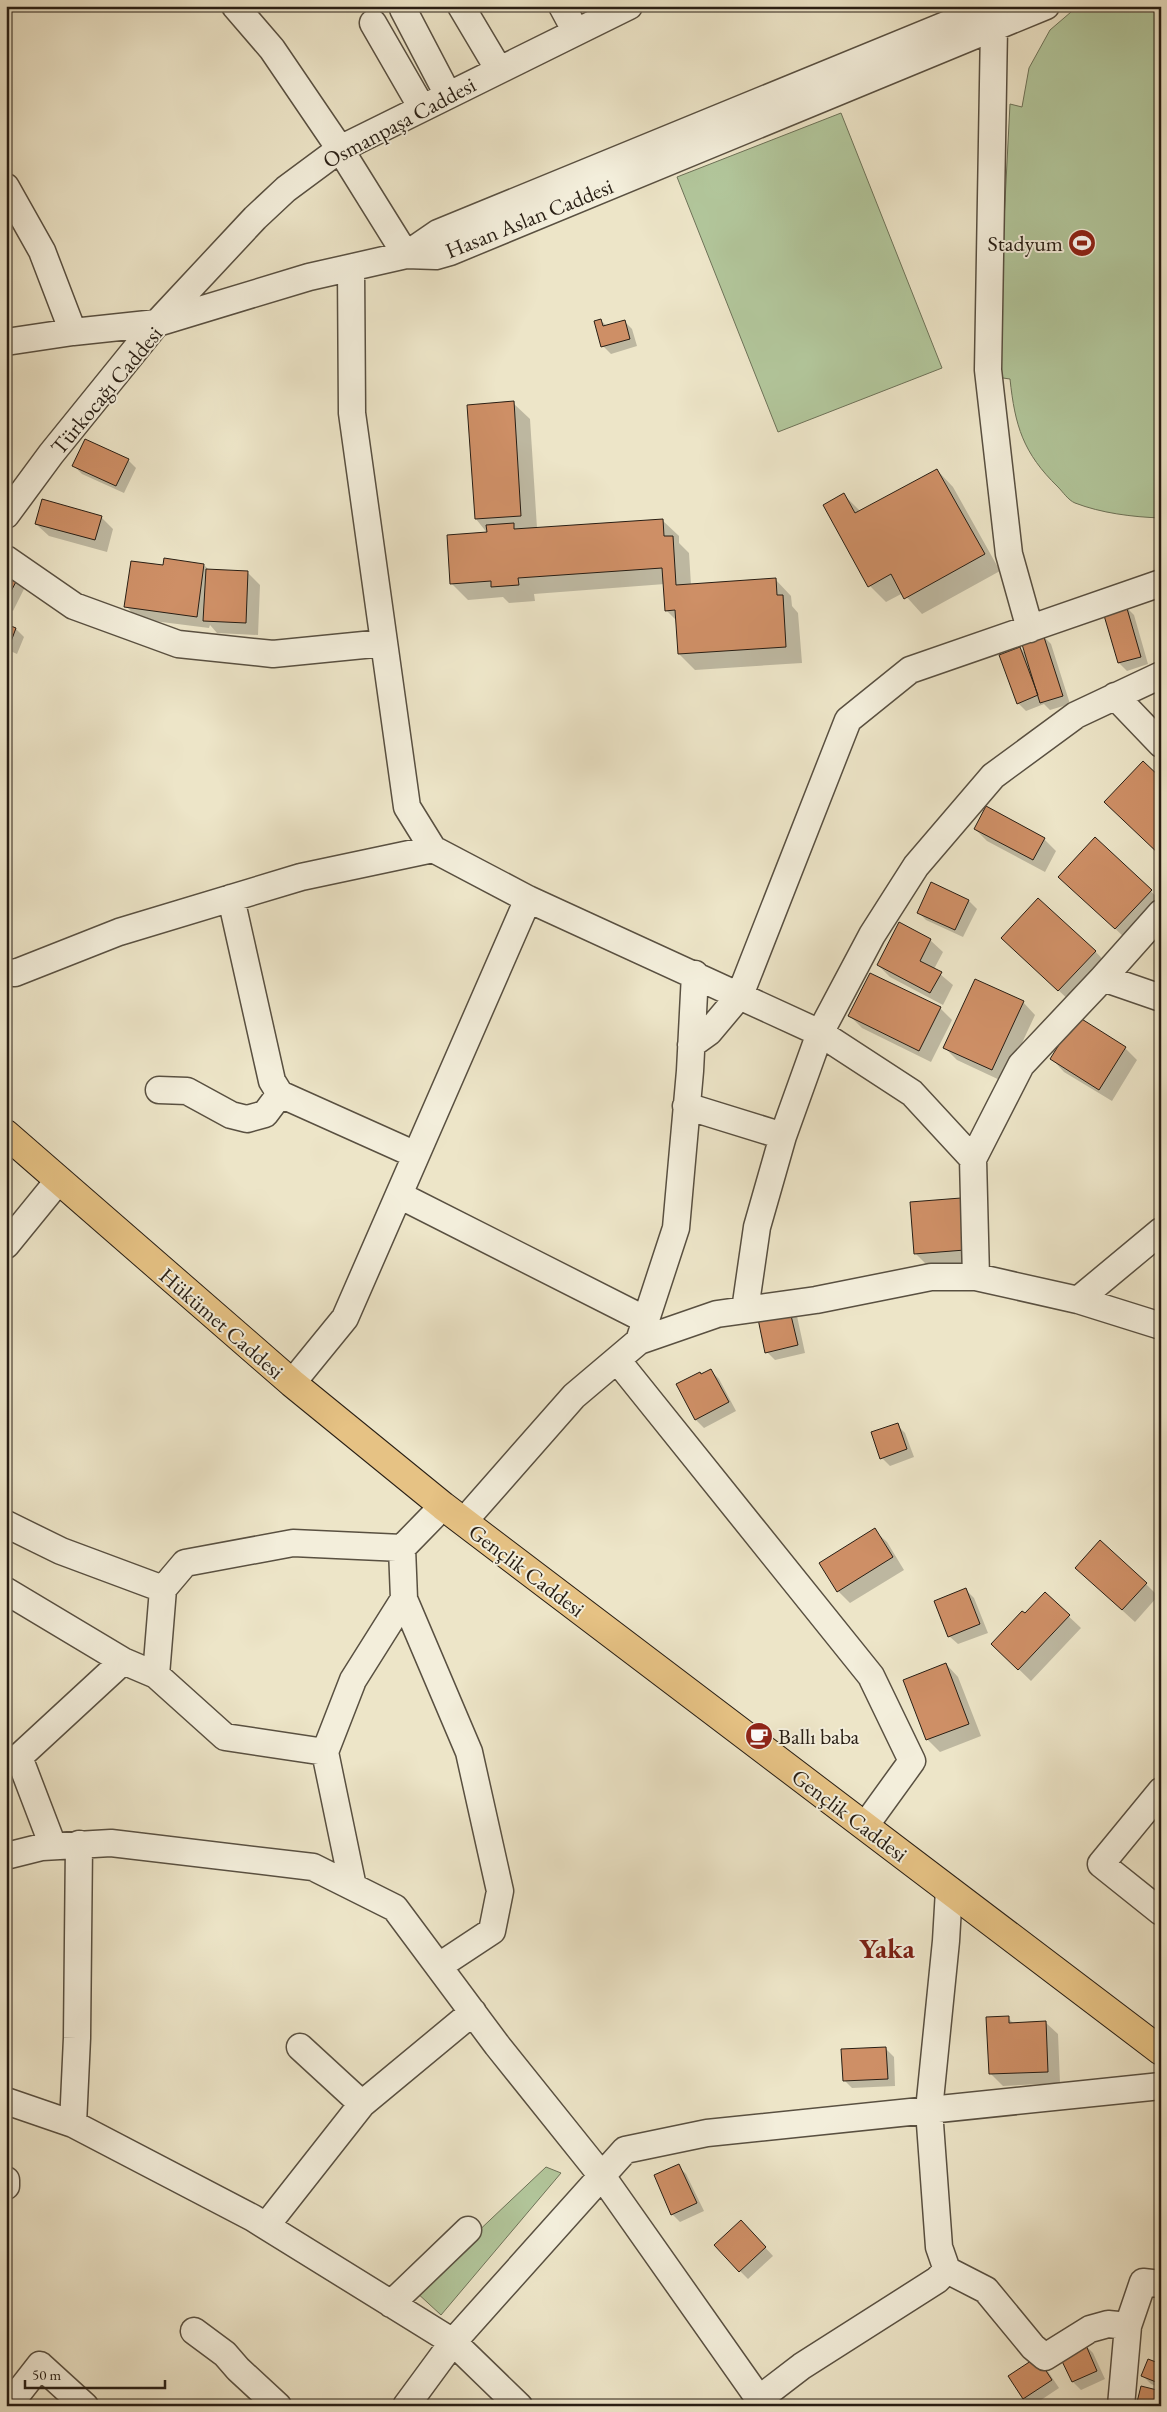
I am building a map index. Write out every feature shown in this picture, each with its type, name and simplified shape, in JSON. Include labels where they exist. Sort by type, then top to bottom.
[{"type":"main road","name":"Hükümet Caddesi","points":[[6,1134],[292,1383],[453,1514]]},
{"type":"main road","name":"Gençlik Caddesi","points":[[453,1514],[1161,2051]]},
{"type":"street","points":[[235,6],[272,49],[340,149],[406,255]]},
{"type":"street","points":[[461,6],[499,70]]},
{"type":"street","points":[[562,6],[576,32]]},
{"type":"street","name":"Osmanpaşa Caddesi","points":[[157,323],[255,218],[286,189],[340,149],[630,6]]},
{"type":"street","name":"Hasan Aslan Caddesi","points":[[406,255],[438,233],[993,17],[1046,6]]},
{"type":"street","points":[[403,9],[448,95]]},
{"type":"street","points":[[993,17],[988,370],[1009,554],[1030,629]]},
{"type":"street","points":[[373,23],[422,108]]},
{"type":"street","points":[[6,187],[42,250],[73,332]]},
{"type":"street","name":"Türkocağı Caddesi","points":[[6,515],[51,454],[157,323],[309,277],[406,255]]},
{"type":"street","points":[[351,268],[352,413],[407,807],[432,849],[528,899],[820,1033],[912,1093],[973,1159]]},
{"type":"street","points":[[6,342],[73,332],[157,323]]},
{"type":"street","points":[[6,559],[74,606],[178,644],[273,654],[384,642]]},
{"type":"street","points":[[691,1045],[709,1032],[740,995],[848,720],[910,670],[1161,583]]},
{"type":"street","points":[[745,1310],[757,1228],[784,1136],[820,1033],[872,935],[916,866],[993,776],[1076,715],[1161,675]]},
{"type":"street","points":[[1116,696],[1161,744]]},
{"type":"street","points":[[6,972],[15,973],[119,932],[301,876],[432,849]]},
{"type":"street","points":[[231,898],[272,1081],[280,1094],[416,1155]]},
{"type":"street","points":[[292,1383],[345,1318],[528,899]]},
{"type":"street","points":[[976,1277],[973,1159],[1021,1065],[1161,913]]},
{"type":"street","points":[[156,1675],[163,1589],[185,1564],[293,1543],[402,1548],[453,1514],[574,1396],[617,1360],[643,1330],[676,1228],[695,974]]},
{"type":"street","points":[[1103,978],[1161,998]]},
{"type":"street","points":[[159,1090],[187,1091],[231,1115],[247,1119],[265,1114],[280,1094]]},
{"type":"street","points":[[686,1106],[784,1136]]},
{"type":"street","points":[[6,1245],[59,1180]]},
{"type":"street","points":[[399,1195],[643,1330],[717,1314],[816,1300],[931,1277],[976,1277],[1078,1300],[1161,1326]]},
{"type":"street","points":[[1078,1300],[1161,1232]]},
{"type":"street","points":[[617,1360],[871,1676],[912,1761],[865,1826]]},
{"type":"street","points":[[6,1524],[60,1551],[163,1589]]},
{"type":"street","points":[[402,1548],[404,1599],[469,1752],[500,1891],[492,1931],[439,1966]]},
{"type":"street","points":[[6,1591],[123,1662],[156,1675],[225,1737],[326,1752]]},
{"type":"street","points":[[353,1887],[326,1752],[353,1680],[404,1599]]},
{"type":"street","points":[[53,1846],[19,1757],[123,1662]]},
{"type":"street","points":[[1161,1791],[1100,1864],[1161,1912]]},
{"type":"street","points":[[6,1856],[42,1847],[112,1842],[313,1867],[395,1908],[473,2012],[602,2176],[762,2402],[802,2366],[937,2280],[947,2270]]},
{"type":"street","points":[[73,2124],[77,2038],[79,1844]]},
{"type":"street","points":[[949,1890],[946,1940],[928,2110],[939,2247],[947,2270],[986,2290],[1032,2347],[1045,2357],[1090,2328],[1108,2324],[1128,2326]]},
{"type":"street","points":[[266,2226],[362,2104],[473,2012]]},
{"type":"street","points":[[300,2047],[362,2104]]},
{"type":"street","points":[[406,2406],[453,2342],[625,2150],[698,2135],[1161,2086]]},
{"type":"street","points":[[6,2101],[73,2124],[266,2226],[453,2342],[519,2406]]},
{"type":"street","points":[[6,2180],[6,2186]]},
{"type":"street","points":[[391,2304],[468,2230]]},
{"type":"street","points":[[1121,2406],[1128,2326],[1143,2282],[1161,2284]]},
{"type":"street","points":[[194,2331],[225,2354],[238,2369],[278,2406]]},
{"type":"street","points":[[8,2406],[40,2365],[85,2406]]},
{"type":"green space","name":"Stadyum","points":[[1078,6],[1161,6],[1161,518],[1106,512],[1070,500],[1036,462],[1023,438],[1018,425],[1010,379],[996,377],[1010,104],[1022,107],[1029,68],[1050,30]]},
{"type":"green space","points":[[841,113],[942,368],[778,432],[677,177]]},
{"type":"green space","points":[[546,2167],[561,2173],[441,2315],[415,2291]]},
{"type":"building","points":[[601,319],[603,326],[625,320],[630,339],[601,347],[594,321]]},
{"type":"building","points":[[514,401],[521,516],[475,519],[467,405]]},
{"type":"building","points":[[85,439],[129,459],[116,486],[72,466]]},
{"type":"building","points":[[937,469],[985,554],[904,599],[891,574],[868,587],[823,505],[844,493],[855,513]]},
{"type":"building","points":[[42,499],[102,516],[95,540],[35,524]]},
{"type":"building","points":[[663,519],[664,536],[673,536],[676,585],[776,578],[777,595],[783,595],[786,647],[678,654],[675,610],[665,611],[662,568],[518,578],[519,585],[491,587],[491,581],[450,584],[447,535],[487,532],[486,525],[514,523],[514,529]]},
{"type":"building","points":[[164,558],[204,564],[197,617],[124,607],[131,561],[163,565]]},
{"type":"building","points":[[6,565],[21,572],[6,601]]},
{"type":"building","points":[[206,569],[248,571],[246,623],[203,621]]},
{"type":"building","points":[[1126,605],[1141,657],[1118,663],[1103,612]]},
{"type":"building","points":[[6,624],[16,628],[9,647],[6,646]]},
{"type":"building","points":[[1043,634],[1063,696],[1040,703],[1021,641]]},
{"type":"building","points":[[1020,647],[1038,695],[1017,704],[999,655]]},
{"type":"building","points":[[1143,761],[1161,778],[1161,856],[1104,802]]},
{"type":"building","points":[[986,806],[1045,838],[1033,860],[974,829]]},
{"type":"building","points":[[1095,837],[1152,890],[1115,929],[1058,877]]},
{"type":"building","points":[[931,882],[969,900],[955,930],[917,913]]},
{"type":"building","points":[[1038,898],[1096,951],[1058,991],[1001,938]]},
{"type":"building","points":[[899,922],[931,939],[920,961],[942,972],[930,993],[877,965]]},
{"type":"building","points":[[870,973],[941,1007],[919,1051],[848,1016]]},
{"type":"building","points":[[975,979],[1024,1001],[992,1070],[943,1048]]},
{"type":"building","points":[[1077,1016],[1126,1047],[1099,1090],[1050,1059]]},
{"type":"building","points":[[961,1198],[965,1250],[914,1254],[910,1202]]},
{"type":"building","points":[[789,1307],[798,1345],[765,1353],[757,1314]]},
{"type":"building","points":[[711,1369],[729,1402],[695,1420],[676,1384],[700,1372],[701,1374]]},
{"type":"building","points":[[898,1423],[907,1449],[880,1459],[871,1432]]},
{"type":"building","points":[[875,1528],[893,1557],[837,1592],[819,1563]]},
{"type":"building","points":[[1100,1540],[1147,1583],[1122,1610],[1075,1568]]},
{"type":"building","points":[[966,1588],[980,1624],[948,1637],[934,1601]]},
{"type":"building","points":[[1045,1592],[1070,1615],[1018,1670],[991,1644],[1022,1611],[1025,1613]]},
{"type":"building","points":[[946,1663],[969,1724],[926,1740],[903,1680]]},
{"type":"building","points":[[1009,2016],[1009,2023],[1046,2021],[1048,2072],[989,2074],[986,2017]]},
{"type":"building","points":[[886,2047],[888,2079],[843,2081],[841,2049]]},
{"type":"building","points":[[679,2164],[697,2203],[671,2215],[654,2175]]},
{"type":"building","points":[[741,2220],[766,2247],[739,2272],[714,2245]]},
{"type":"building","points":[[1085,2343],[1097,2371],[1072,2382],[1059,2355]]},
{"type":"building","points":[[1037,2357],[1052,2380],[1023,2399],[1008,2376]]},
{"type":"building","points":[[1148,2359],[1161,2364],[1161,2384],[1141,2376]]},
{"type":"building","points":[[1141,2386],[1161,2391],[1161,2406],[1136,2406]]},
{"type":"place","name":"Stadyum","points":[[1082,243]]},
{"type":"place","name":"Ballı baba","points":[[759,1736]]},
{"type":"district","name":"Yaka","points":[[887,1948]]}]
